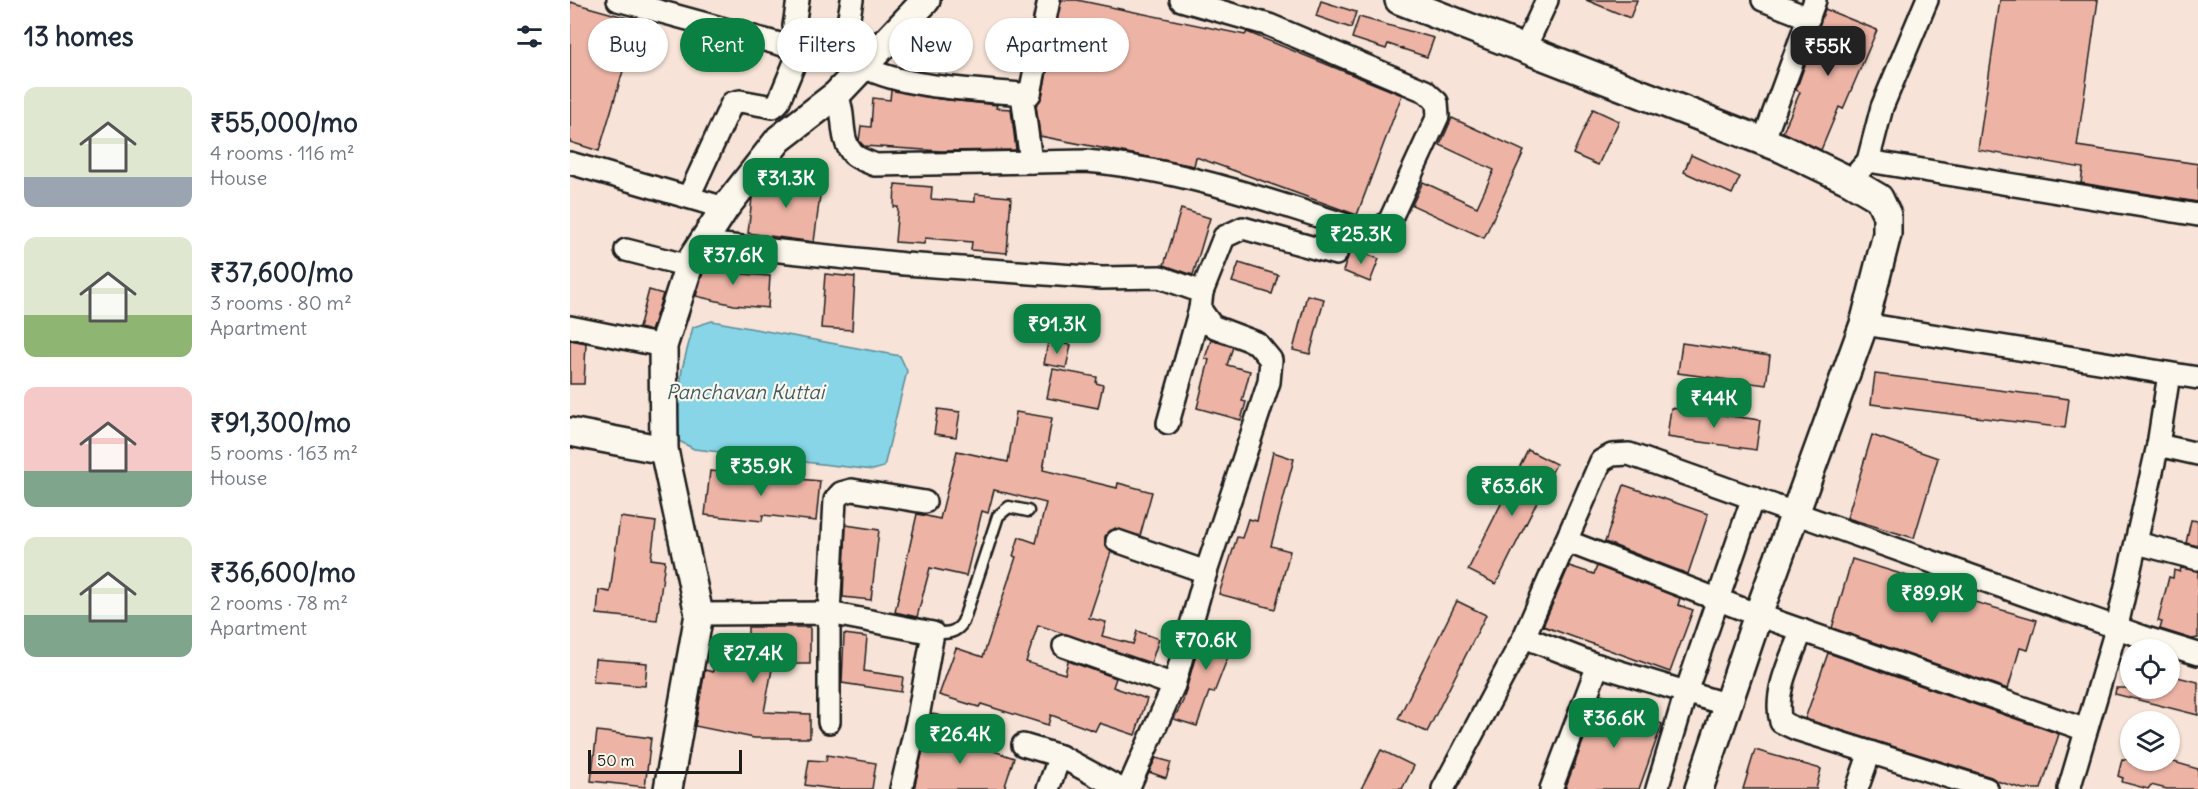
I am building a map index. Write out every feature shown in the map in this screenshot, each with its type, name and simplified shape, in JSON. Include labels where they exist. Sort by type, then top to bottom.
[{"type":"street","points":[[618,0],[777,44]]},
{"type":"street","points":[[795,18],[798,0]]},
{"type":"street","points":[[849,18],[852,0]]},
{"type":"street","points":[[877,53],[926,0]]},
{"type":"street","points":[[873,72],[953,87],[1030,94],[1049,0]]},
{"type":"street","points":[[836,95],[842,104],[844,136],[854,155],[875,165],[1031,162],[1116,164],[1248,193],[1364,231],[1380,229],[1390,220],[1438,116],[1437,102],[1425,91],[1269,25],[1181,0]]},
{"type":"street","points":[[1399,0],[1427,5],[1524,50],[1763,142],[1850,181],[1879,198],[1887,215],[1887,234],[1864,324],[1758,615],[1699,789]]},
{"type":"street","points":[[1524,50],[1547,0]]},
{"type":"street","points":[[1763,142],[1812,9],[1764,0]]},
{"type":"street","points":[[1850,181],[1868,161],[1882,107],[1928,0]]},
{"type":"street","points":[[877,44],[885,45]]},
{"type":"street","points":[[689,196],[732,104],[740,101],[773,106],[778,103],[791,72]]},
{"type":"street","points":[[668,789],[699,614],[664,450],[663,346],[689,266],[725,208],[779,139],[836,95],[859,72]]},
{"type":"street","points":[[1022,94],[1031,162]]},
{"type":"street","points":[[1868,161],[2198,215]]},
{"type":"street","points":[[570,163],[725,208]]},
{"type":"street","points":[[1168,423],[1201,301],[1224,237],[1232,231],[1243,228],[1336,254]]},
{"type":"street","points":[[703,243],[905,264],[1102,278],[1160,277],[1201,301],[1212,326],[1257,343],[1271,360],[1269,381],[1206,572],[1174,686],[1128,789]]},
{"type":"street","points":[[626,250],[689,266]]},
{"type":"street","points":[[1864,324],[2198,378]]},
{"type":"street","points":[[570,327],[663,346]]},
{"type":"street","points":[[2072,788],[2086,730],[2117,626],[2137,543],[2158,445],[2169,374]]},
{"type":"street","points":[[570,432],[664,450]]},
{"type":"street","points":[[2158,445],[2198,454]]},
{"type":"street","points":[[1443,789],[1524,637],[1602,461],[1612,455],[1629,454],[2198,654]]},
{"type":"street","points":[[829,722],[829,613],[835,500],[842,493],[852,490],[925,502]]},
{"type":"street","points":[[1657,789],[1686,692],[1753,497]]},
{"type":"street","points":[[1116,541],[1206,572]]},
{"type":"street","points":[[1566,541],[1758,615],[2086,730]]},
{"type":"street","points":[[2137,543],[2198,559]]},
{"type":"street","points":[[699,614],[829,613],[933,633],[918,717],[901,789]]},
{"type":"street","points":[[1802,630],[1782,682],[1778,709],[1781,722],[1796,729],[1987,789]]},
{"type":"street","points":[[1524,637],[1598,665],[1728,705]]},
{"type":"street","points":[[1064,646],[1174,686]]},
{"type":"street","points":[[1551,789],[1598,665]]},
{"type":"street","points":[[1023,745],[1060,756],[1121,789]]},
{"type":"street","points":[[1857,789],[1870,752]]},
{"type":"street","points":[[1048,789],[1060,756]]},
{"type":"lane","points":[[933,633],[949,633],[959,629],[963,622],[998,516],[1009,507],[1028,511]]},
{"type":"lane","points":[[918,717],[983,734]]},
{"type":"water","name":"Panchavan Kuttai","points":[[712,321],[900,356],[907,371],[884,467],[873,470],[694,449],[679,441],[678,409],[682,369],[693,327]]},
{"type":"building","points":[[1061,0],[1077,0],[1245,35],[1247,32],[1402,95],[1357,215],[1196,157],[1194,166],[1040,136],[1036,105],[1042,97],[1047,72],[1129,72],[1129,18],[1057,18]]},
{"type":"building","points":[[1586,0],[1637,0],[1630,18]]},
{"type":"building","points":[[2000,0],[2098,0],[2077,146],[2198,164],[2198,202],[2081,183],[2083,168],[1978,150]]},
{"type":"building","points":[[1321,1],[1356,12],[1351,28],[1316,16]]},
{"type":"building","points":[[570,2],[627,18],[588,18],[588,72],[623,72],[599,151],[570,142]]},
{"type":"building","points":[[1825,9],[1877,30],[1843,109],[1839,107],[1821,150],[1783,132],[1800,92],[1796,90]]},
{"type":"building","points":[[1359,17],[1434,38],[1427,57],[1388,44],[1386,49],[1352,38]]},
{"type":"building","points":[[891,90],[1011,109],[1016,150],[941,151],[864,146],[859,141],[861,126],[871,127],[873,98],[890,100]]},
{"type":"building","points":[[1593,109],[1619,121],[1598,165],[1573,154]]},
{"type":"building","points":[[1452,118],[1524,151],[1484,238],[1412,205],[1423,182],[1477,207],[1494,170],[1440,145]]},
{"type":"building","points":[[1691,155],[1740,177],[1732,194],[1684,172]]},
{"type":"building","points":[[791,176],[822,180],[814,242],[748,233],[752,198],[769,177],[790,180]]},
{"type":"building","points":[[895,184],[932,187],[931,199],[975,202],[975,194],[1011,197],[1007,253],[971,250],[972,242],[925,238],[924,244],[895,242],[898,207],[894,207]]},
{"type":"building","points":[[1181,209],[1210,218],[1193,275],[1164,265]]},
{"type":"building","points":[[1351,248],[1379,259],[1370,282],[1343,271]]},
{"type":"building","points":[[712,257],[732,262],[729,273],[770,276],[768,308],[734,305],[696,296],[704,269]]},
{"type":"building","points":[[1239,263],[1278,275],[1272,294],[1232,282]]},
{"type":"building","points":[[825,274],[855,277],[852,330],[821,328]]},
{"type":"building","points":[[649,290],[663,294],[651,331],[639,328]]},
{"type":"building","points":[[1307,295],[1324,299],[1310,354],[1293,350]]},
{"type":"building","points":[[570,340],[586,343],[584,384],[570,384]]},
{"type":"building","points":[[1211,340],[1233,347],[1227,365],[1250,371],[1242,401],[1246,402],[1241,420],[1197,408],[1209,360],[1205,358]]},
{"type":"building","points":[[1048,342],[1071,345],[1066,368],[1044,364]]},
{"type":"building","points":[[1682,343],[1770,356],[1766,385],[1678,373]]},
{"type":"building","points":[[1053,369],[1097,377],[1096,383],[1103,385],[1098,408],[1047,398]]},
{"type":"building","points":[[1875,374],[2069,399],[2065,428],[1871,404]]},
{"type":"building","points":[[1671,408],[1760,420],[1756,450],[1667,437]]},
{"type":"building","points":[[938,409],[960,412],[956,437],[934,434]]},
{"type":"building","points":[[1016,412],[1052,418],[1043,470],[1117,488],[1118,483],[1152,492],[1140,536],[1115,528],[1105,536],[1105,544],[1111,552],[1089,618],[1106,622],[1102,636],[1133,644],[1137,631],[1159,639],[1151,663],[1038,625],[1026,662],[1065,674],[1068,661],[1116,678],[1113,687],[1147,699],[1135,735],[1099,723],[1095,731],[1051,715],[1048,725],[981,704],[979,707],[939,695],[956,648],[983,657],[1016,557],[1013,556],[1019,537],[1036,543],[1046,503],[994,490],[988,513],[982,511],[966,576],[930,568],[917,617],[895,612],[917,514],[940,519],[957,451],[1008,462]]},
{"type":"building","points":[[1872,435],[1938,458],[1914,538],[1847,518]]},
{"type":"building","points":[[1528,450],[1556,464],[1496,584],[1468,570]]},
{"type":"building","points":[[1273,452],[1294,459],[1271,546],[1290,551],[1275,609],[1219,594],[1237,537],[1242,538],[1248,519],[1257,521]]},
{"type":"building","points":[[710,471],[820,481],[816,521],[763,515],[762,521],[705,515]]},
{"type":"building","points":[[1624,485],[1708,514],[1688,574],[1605,542]]},
{"type":"building","points":[[620,517],[656,522],[651,559],[665,561],[657,620],[597,614],[599,590],[610,592]]},
{"type":"building","points":[[2191,520],[2198,521],[2198,546],[2186,543]]},
{"type":"building","points":[[846,525],[879,530],[871,600],[843,597]]},
{"type":"building","points":[[1852,559],[1937,585],[1936,591],[2037,620],[2028,650],[2020,648],[2008,689],[1832,628]]},
{"type":"building","points":[[1569,566],[1594,574],[1597,566],[1680,598],[1678,605],[1693,610],[1670,672],[1543,626]]},
{"type":"building","points":[[2181,568],[2198,571],[2198,638],[2192,639],[2160,629],[2162,622],[2158,621],[2169,577],[2173,578],[2174,570],[2180,572]]},
{"type":"building","points":[[1457,601],[1486,615],[1427,732],[1398,719]]},
{"type":"building","points":[[1205,622],[1238,631],[1214,693],[1209,692],[1197,726],[1174,719],[1183,701]]},
{"type":"building","points":[[748,627],[810,627],[810,664],[773,664],[764,712],[810,714],[810,738],[754,738],[695,726],[705,670],[713,672],[714,639],[748,641]]},
{"type":"building","points":[[844,634],[867,637],[864,671],[903,677],[901,692],[842,683]]},
{"type":"building","points":[[1828,653],[2059,734],[2041,789],[2023,789],[1805,719]]},
{"type":"building","points":[[595,659],[647,663],[645,686],[593,682]]},
{"type":"building","points":[[2180,678],[2198,682],[2198,715],[2135,699],[2180,699]]},
{"type":"building","points":[[2116,688],[2120,688],[2120,695],[2115,694]]},
{"type":"building","points":[[1601,694],[1627,703],[1624,710],[1662,724],[1639,789],[1565,789]]},
{"type":"building","points":[[928,728],[1014,758],[1004,789],[914,789]]},
{"type":"building","points":[[597,731],[651,738],[645,787],[591,781]]},
{"type":"building","points":[[1381,750],[1414,766],[1402,789],[1361,789]]},
{"type":"building","points":[[1755,750],[1821,769],[1816,789],[1743,789]]},
{"type":"building","points":[[827,755],[876,763],[872,789],[834,789],[805,785],[809,760],[826,761]]},
{"type":"building","points":[[1156,758],[1171,762],[1166,778],[1149,772]]},
{"type":"building","points":[[2180,764],[2198,769],[2198,789],[2167,789],[2151,785],[2148,789],[2122,782],[2123,778],[2118,776],[2120,768],[2120,771],[2180,771]]}]
